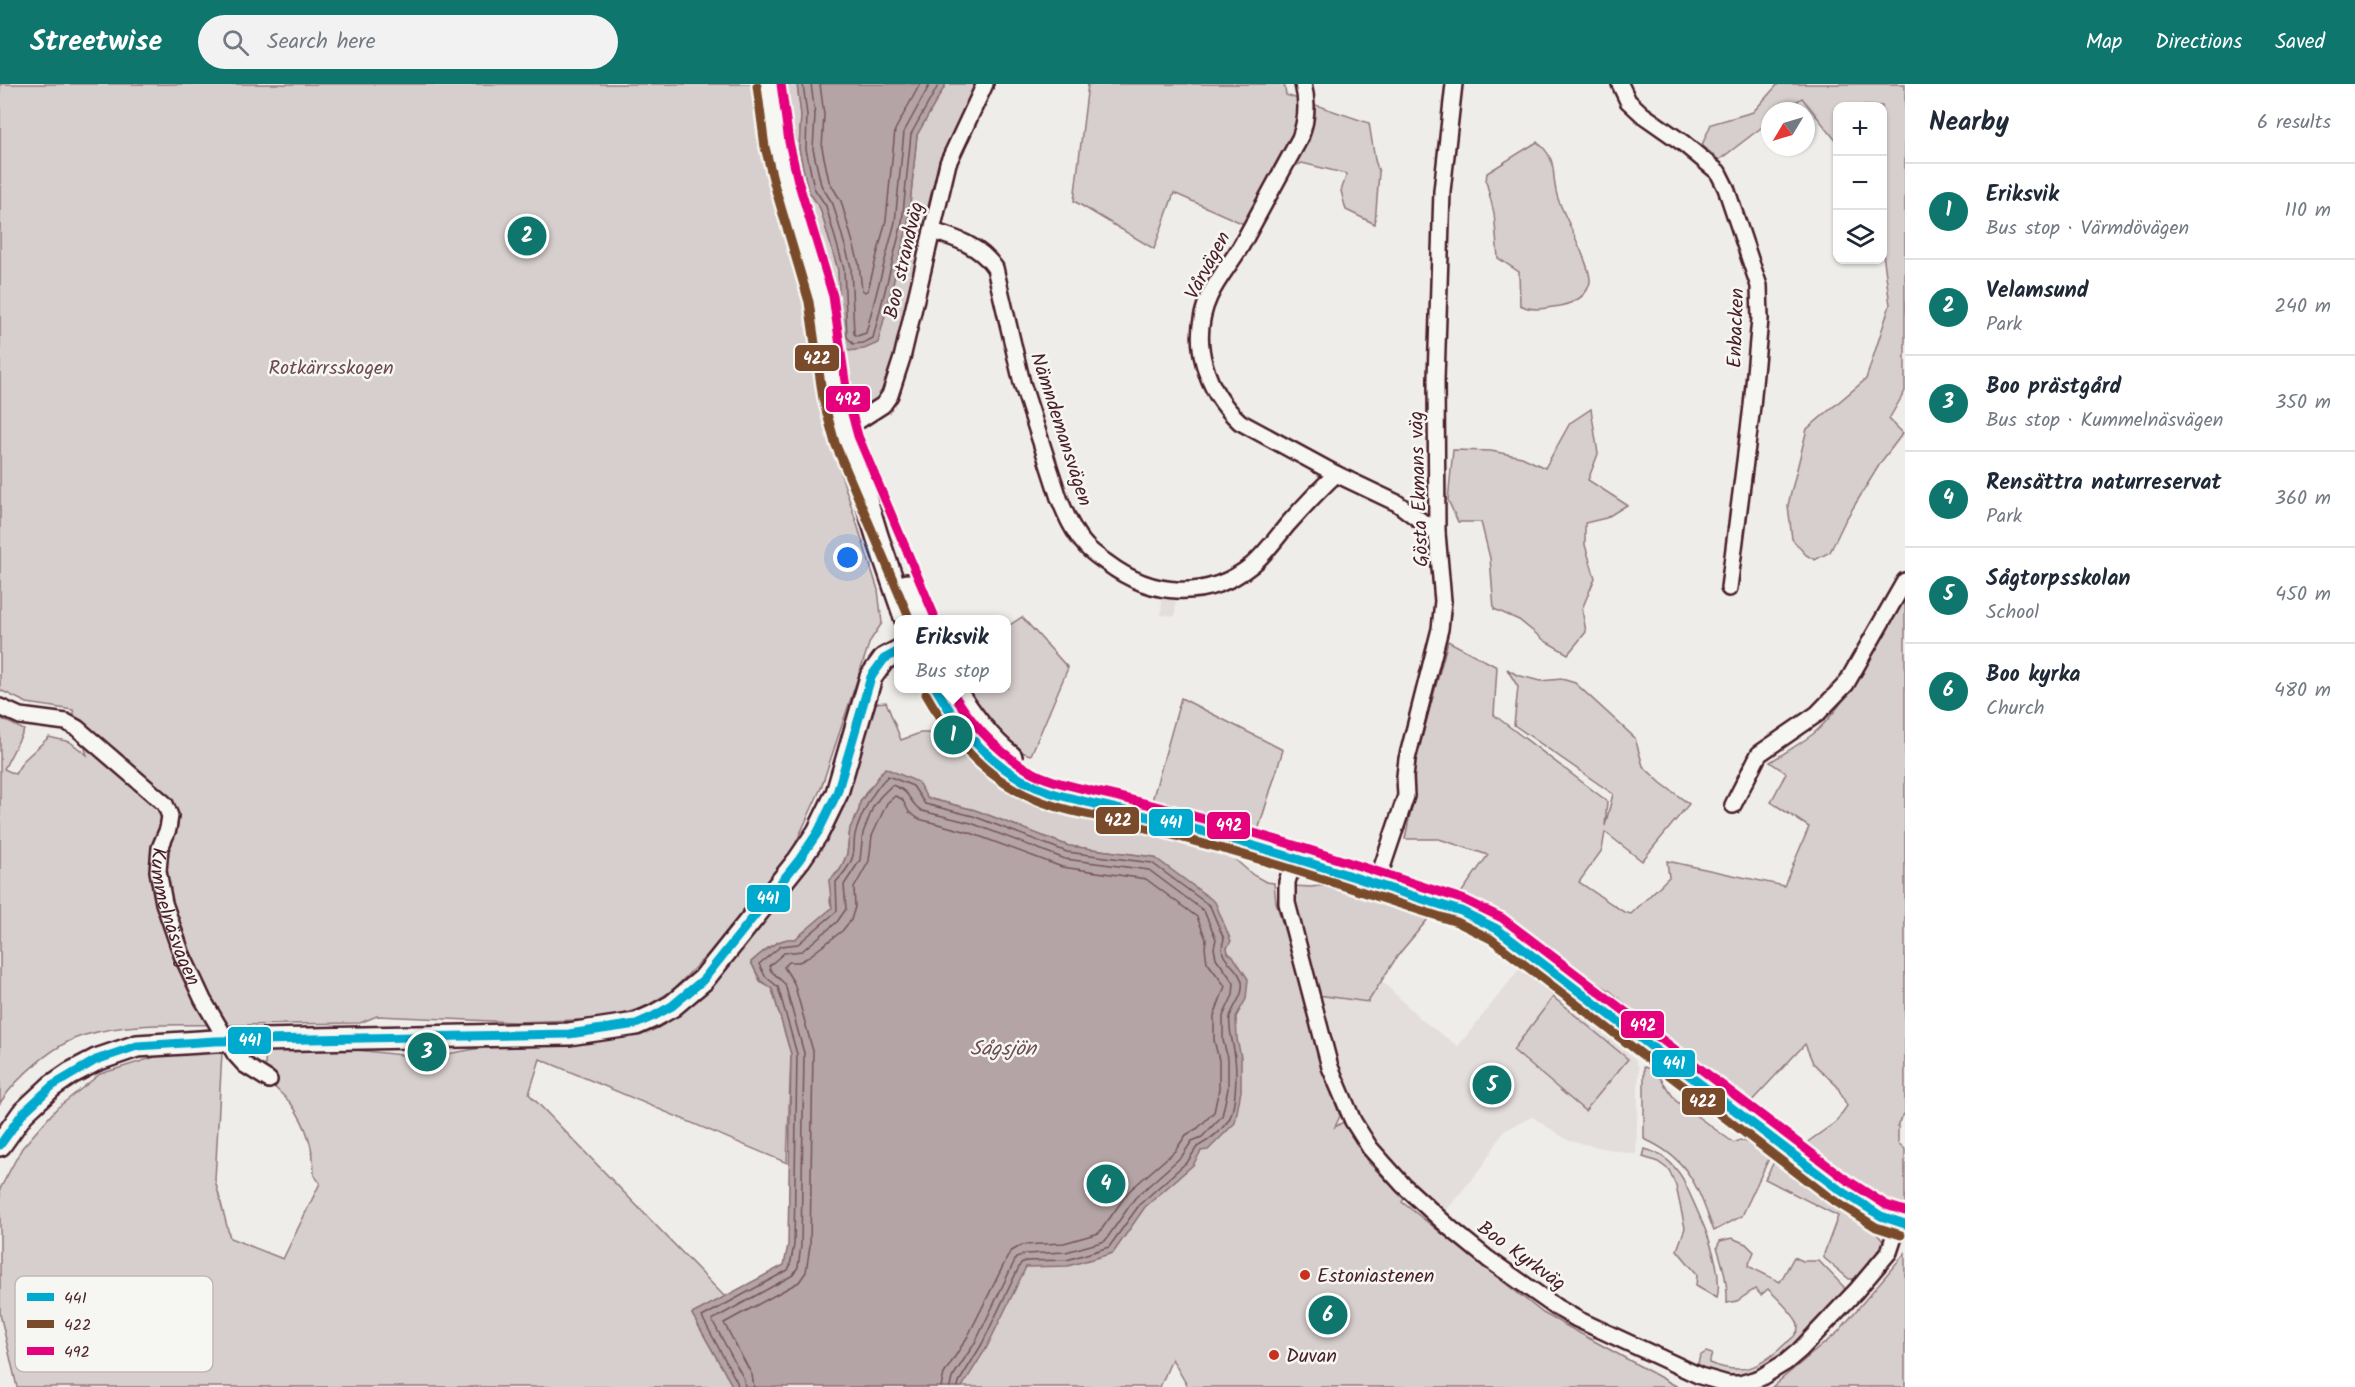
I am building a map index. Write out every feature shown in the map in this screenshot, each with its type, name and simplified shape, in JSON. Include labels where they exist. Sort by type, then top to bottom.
[{"type":"main road","points":[[769,84],[777,144],[786,184],[814,269],[821,300],[835,397],[877,536],[904,615]]},
{"type":"main road","points":[[846,435],[921,615]]},
{"type":"main road","points":[[0,1145],[11,1128],[38,1098],[71,1073],[96,1059],[118,1051],[154,1044],[228,1040],[569,1034],[636,1024],[654,1016],[672,1006],[703,980],[799,860],[818,832],[837,793],[871,677],[884,659],[894,654]]},
{"type":"main road","points":[[939,693],[964,732],[990,757],[1033,785],[1076,802],[1093,803],[1207,832],[1294,859],[1461,911],[1497,929],[1837,1188],[1871,1210],[1902,1223]]},
{"type":"main road","points":[[956,693],[975,721],[998,747],[1049,783],[1093,803]]},
{"type":"street","name":"Boo strandväg","points":[[846,435],[883,405],[890,395],[902,358],[948,163],[985,84]]},
{"type":"street","name":"Vårvägen","points":[[1303,84],[1307,110],[1300,138],[1240,248],[1209,297],[1202,322],[1203,360],[1209,377],[1228,410],[1240,422],[1336,474],[1397,503],[1437,533]]},
{"type":"street","name":"Gösta Ekmans väg","points":[[1376,885],[1406,796],[1407,759],[1440,629],[1443,601],[1437,533],[1436,379],[1442,191],[1454,84]]},
{"type":"street","name":"Enbacken","points":[[1620,84],[1628,101],[1643,115],[1699,154],[1718,172],[1726,188],[1759,286],[1760,320],[1752,406],[1729,588]]},
{"type":"street","name":"Nämndemansvägen","points":[[932,231],[958,239],[975,248],[990,260],[995,268],[1022,383],[1059,498],[1084,544],[1126,575],[1160,588],[1175,591],[1212,586],[1230,579],[1252,564],[1310,499],[1336,474]]},
{"type":"street","points":[[1733,805],[1759,754],[1817,714],[1846,684],[1905,581]]},
{"type":"street","name":"Kummelnäsvägen","points":[[0,706],[20,716],[66,722],[77,728],[165,804],[170,816],[158,860],[159,883],[164,903],[192,978],[235,1054],[245,1065],[269,1080]]},
{"type":"street","name":"Boo Kyrkväg","points":[[1294,859],[1287,882],[1287,903],[1330,1067],[1353,1121],[1374,1153],[1403,1185],[1488,1259],[1556,1307],[1700,1376],[1728,1384],[1740,1384],[1760,1378],[1774,1370],[1811,1339],[1889,1252],[1902,1223]]},
{"type":"shaded area","points":[[1162,598],[1176,599],[1175,616],[1161,615]]},
{"type":"shaded area","points":[[1521,967],[1569,1003],[1635,1060],[1639,1068],[1636,1155],[1569,1141],[1532,1117],[1504,1131],[1482,1167],[1444,1213],[1374,1141],[1352,1103],[1318,995],[1368,1002],[1382,981],[1422,1020],[1458,1046]]},
{"type":"green space","name":"Rotkärrsskogen","points":[[0,84],[757,84],[775,201],[806,308],[817,399],[878,590],[882,623],[870,641],[821,788],[793,849],[708,954],[672,991],[643,1008],[606,1019],[515,1022],[377,1016],[360,1023],[170,1025],[119,1028],[85,1035],[61,1045],[26,1073],[0,1103],[0,718],[24,730],[4,769],[15,774],[23,761],[49,737],[70,742],[87,755],[73,710],[27,703],[0,690]]},
{"type":"green space","points":[[777,84],[797,84],[801,115],[799,149],[808,190],[820,208],[838,270],[841,339],[908,224],[917,135],[946,84],[979,84],[944,153],[909,306],[886,391],[879,400],[864,408],[853,408],[846,399],[835,328],[826,290],[793,179]]},
{"type":"green space","points":[[1088,84],[1284,84],[1286,95],[1369,123],[1379,172],[1375,224],[1346,210],[1341,191],[1347,174],[1302,163],[1274,175],[1246,225],[1174,193],[1154,249],[1074,201]]},
{"type":"green space","points":[[1778,84],[1905,84],[1905,391],[1889,419],[1903,433],[1881,462],[1845,521],[1830,552],[1815,560],[1806,555],[1792,539],[1788,505],[1807,429],[1866,379],[1890,305],[1884,264],[1887,264],[1887,102],[1833,102],[1833,137],[1815,114],[1815,102],[1805,102],[1802,98],[1796,102],[1762,102]]},
{"type":"green space","points":[[1761,103],[1761,128],[1719,160],[1702,145],[1711,124],[1753,112]]},
{"type":"green space","points":[[1537,142],[1545,149],[1552,163],[1560,204],[1583,256],[1590,282],[1586,292],[1575,301],[1560,306],[1535,309],[1520,305],[1519,272],[1498,258],[1494,213],[1486,181],[1487,173]]},
{"type":"green space","points":[[1591,409],[1598,454],[1588,480],[1627,505],[1606,518],[1585,523],[1585,545],[1595,578],[1582,609],[1586,632],[1568,654],[1545,641],[1519,620],[1494,609],[1490,558],[1481,522],[1458,522],[1448,500],[1453,450],[1491,451],[1522,457],[1545,468],[1570,423]]},
{"type":"green space","points":[[1905,589],[1905,1113],[1898,1123],[1898,1143],[1905,1149],[1905,1203],[1897,1212],[1865,1197],[1799,1148],[1836,1122],[1847,1106],[1837,1086],[1813,1063],[1805,1044],[1747,1106],[1609,990],[1469,904],[1456,900],[1488,855],[1439,839],[1405,839],[1412,804],[1416,760],[1448,641],[1497,667],[1494,715],[1607,801],[1605,826],[1613,794],[1514,725],[1518,687],[1507,669],[1517,675],[1540,681],[1562,679],[1575,683],[1635,738],[1643,766],[1689,804],[1642,861],[1605,832],[1602,850],[1579,882],[1624,912],[1631,914],[1669,877],[1667,861],[1784,886],[1809,827],[1771,802],[1786,773],[1770,762],[1813,734],[1841,703],[1865,666]]},
{"type":"green space","points":[[1022,617],[1068,668],[1031,755],[1020,751],[1001,738],[970,693],[1011,693],[1011,624]]},
{"type":"green space","points":[[1181,698],[1283,750],[1256,837],[1150,808]]},
{"type":"green space","points":[[886,702],[901,740],[920,733],[931,733],[946,747],[1068,810],[1229,854],[1253,875],[1266,882],[1274,883],[1276,902],[1306,1001],[1322,1068],[1340,1116],[1335,1127],[1343,1122],[1368,1162],[1404,1198],[1402,1202],[1543,1313],[1678,1387],[1188,1387],[1172,1359],[1160,1387],[865,1387],[1228,953],[1227,948],[1154,857],[1069,846],[975,810],[927,798],[881,772],[879,780],[868,789],[860,802],[859,810],[850,829],[847,854],[840,870],[833,876],[830,901],[832,908],[795,940],[783,940],[777,943],[751,962],[760,981],[772,989],[791,1054],[787,1163],[540,1059],[529,1094],[725,1297],[692,1314],[733,1387],[17,1387],[0,1314],[0,1189],[22,1148],[57,1108],[100,1074],[168,1053],[222,1052],[215,1180],[230,1238],[283,1259],[320,1183],[314,1175],[311,1147],[302,1121],[292,1105],[273,1086],[268,1077],[265,1066],[266,1049],[338,1048],[411,1056],[447,1054],[475,1049],[639,1033],[677,1016],[700,996],[765,917],[842,798],[876,703]]},
{"type":"green space","points":[[1327,885],[1428,919],[1398,955],[1368,1002],[1318,995],[1292,903],[1293,886]]},
{"type":"green space","points":[[1553,997],[1628,1059],[1585,1111],[1513,1050]]},
{"type":"green space","points":[[1644,1067],[1655,1070],[1676,1101],[1734,1143],[1740,1140],[1771,1154],[1742,1216],[1714,1231],[1697,1188],[1682,1165],[1660,1147],[1644,1139]]},
{"type":"green space","points":[[1645,1149],[1667,1160],[1683,1179],[1702,1221],[1713,1253],[1717,1269],[1717,1298],[1696,1286],[1697,1274],[1677,1250],[1685,1228],[1676,1186],[1669,1170],[1658,1162],[1643,1157]]},
{"type":"green space","points":[[1776,1158],[1867,1223],[1885,1243],[1884,1248],[1859,1279],[1849,1279],[1824,1258],[1838,1216],[1765,1179]]},
{"type":"green space","points":[[1732,1238],[1746,1244],[1754,1252],[1748,1266],[1780,1282],[1794,1257],[1803,1261],[1819,1261],[1844,1287],[1845,1294],[1793,1348],[1778,1360],[1746,1376],[1728,1378],[1697,1367],[1700,1356],[1706,1352],[1712,1354],[1709,1363],[1721,1367],[1741,1369],[1750,1367],[1759,1364],[1776,1352],[1794,1336],[1798,1328],[1794,1317],[1768,1289],[1761,1295],[1755,1289],[1737,1301],[1727,1303],[1726,1282],[1717,1247],[1720,1241]]},
{"type":"green space","points":[[1905,1253],[1905,1387],[1772,1387],[1838,1332]]},
{"type":"water","points":[[797,84],[946,84],[917,135],[908,224],[878,343],[864,349],[849,351],[841,340],[838,270],[820,208],[808,190],[799,149],[801,115]]},
{"type":"water","name":"Sågsjön","points":[[885,768],[918,782],[927,798],[975,810],[1069,846],[1154,857],[1215,902],[1231,941],[1227,948],[1228,953],[1233,956],[1248,979],[1246,999],[1236,1017],[1241,1057],[1241,1091],[1235,1123],[1208,1150],[1201,1151],[1193,1165],[1145,1207],[1113,1253],[1068,1266],[1026,1267],[987,1347],[962,1387],[733,1387],[692,1314],[784,1265],[788,1245],[791,1054],[772,989],[761,981],[751,962],[778,942],[795,939],[832,908],[829,881],[840,870],[847,854],[850,828],[859,810],[860,802]]},
{"type":"transit line","name":"492","points":[[781,84],[789,142],[798,181],[833,296],[847,395],[858,436],[934,615]]},
{"type":"transit line","name":"422","points":[[757,86],[765,147],[809,302],[823,399],[835,443],[908,615]]},
{"type":"transit line","name":"441","points":[[0,1145],[23,1113],[52,1086],[96,1060],[137,1046],[215,1041],[569,1034],[636,1024],[654,1016],[672,1006],[703,980],[799,860],[818,832],[837,793],[871,677],[884,659],[894,654]]},
{"type":"transit line","name":"441","points":[[939,693],[963,728],[984,751],[1022,780],[1040,789],[1269,850],[1461,911],[1497,929],[1837,1188],[1881,1216],[1905,1224]]},
{"type":"transit line","name":"492","points":[[953,693],[974,723],[994,744],[1016,762],[1045,778],[1272,838],[1465,900],[1502,918],[1844,1178],[1886,1205],[1905,1211]]},
{"type":"transit line","name":"422","points":[[926,694],[944,723],[977,761],[1003,782],[1036,800],[1265,861],[1457,922],[1491,939],[1830,1198],[1876,1227],[1901,1235]]},
{"type":"place","name":"Velamsund","points":[[527,236]]},
{"type":"place","name":"Eriksvik","points":[[953,735]]},
{"type":"place","name":"Boo prästgård","points":[[427,1052]]},
{"type":"place","name":"Sågtorpsskolan","points":[[1492,1085]]},
{"type":"place","name":"Rensättra naturreservat","points":[[1106,1184]]},
{"type":"place","name":"Estoniastenen","points":[[1305,1275]]},
{"type":"place","name":"Boo kyrka","points":[[1328,1315]]},
{"type":"place","name":"Duvan","points":[[1274,1355]]}]
